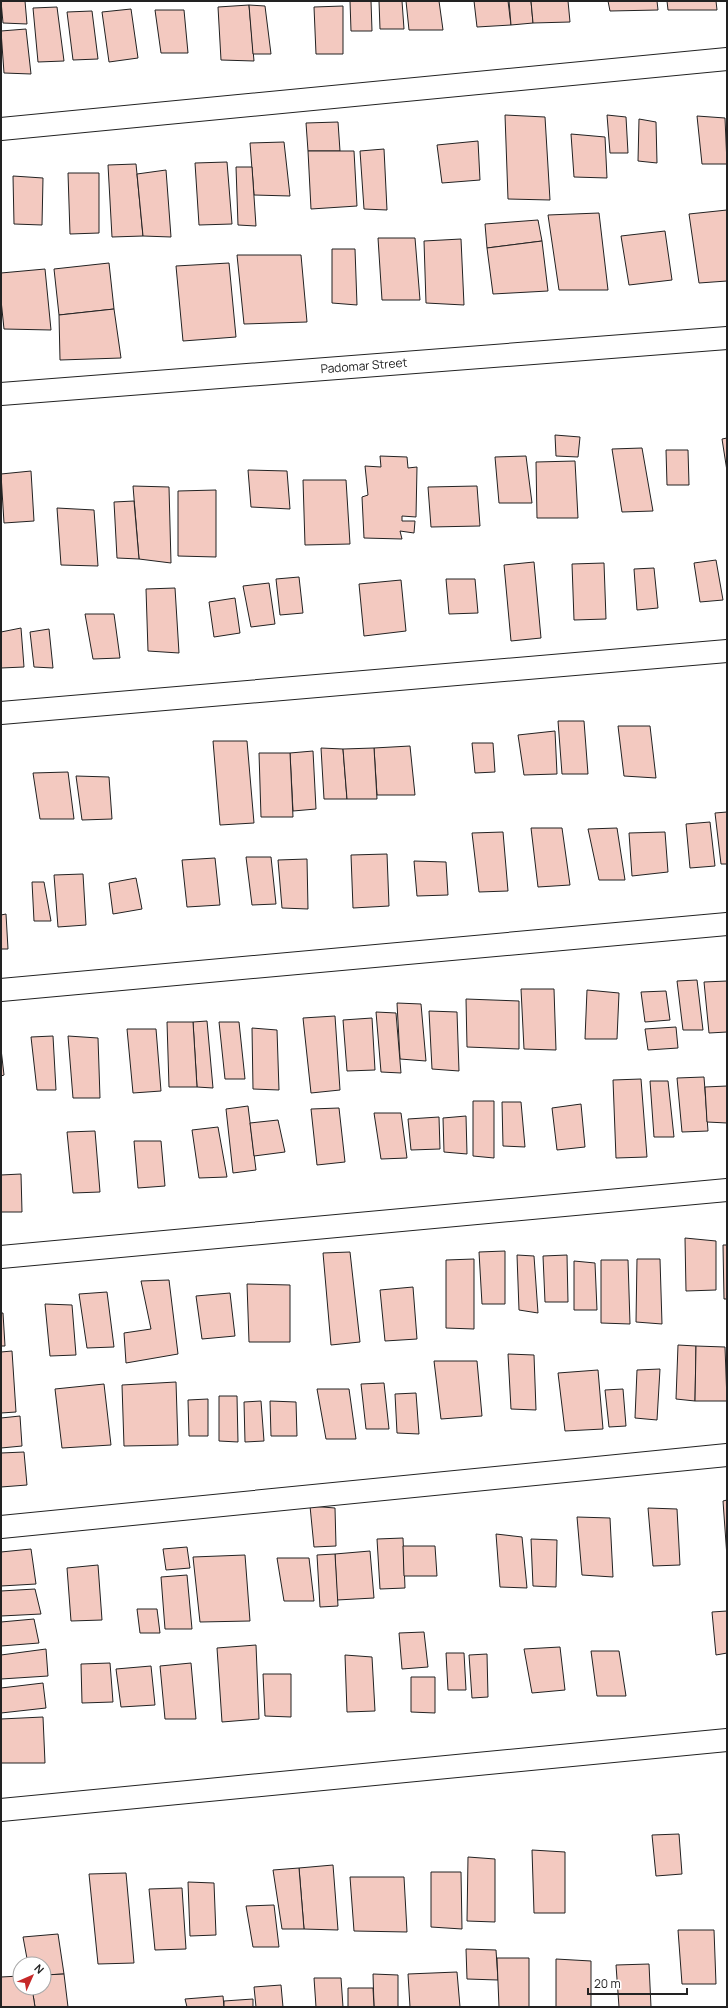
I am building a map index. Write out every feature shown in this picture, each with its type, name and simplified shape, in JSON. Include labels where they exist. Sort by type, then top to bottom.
[{"type":"street","points":[[1,129],[727,60]]},
{"type":"street","name":"Padomar Street","points":[[1,394],[727,338]]},
{"type":"street","points":[[1,712],[727,651]]},
{"type":"street","points":[[1,990],[727,924]]},
{"type":"street","points":[[1,1257],[727,1190]]},
{"type":"street","points":[[1,1527],[727,1454]]},
{"type":"street","points":[[1,1810],[727,1740]]},
{"type":"building","points":[[1,1],[25,1],[27,24],[3,23]]},
{"type":"building","points":[[350,1],[371,1],[372,31],[351,31]]},
{"type":"building","points":[[379,1],[402,1],[404,29],[380,29]]},
{"type":"building","points":[[406,1],[439,1],[443,30],[409,30]]},
{"type":"building","points":[[474,1],[508,1],[511,25],[477,27]]},
{"type":"building","points":[[509,1],[531,1],[533,23],[511,25]]},
{"type":"building","points":[[531,1],[568,1],[570,22],[533,23]]},
{"type":"building","points":[[608,1],[657,1],[658,10],[610,11]]},
{"type":"building","points":[[667,1],[716,1],[717,10],[668,10]]},
{"type":"building","points":[[249,5],[254,61],[221,60],[218,7]]},
{"type":"building","points":[[249,5],[265,6],[271,54],[253,54]]},
{"type":"building","points":[[343,6],[343,54],[316,54],[314,7]]},
{"type":"building","points":[[57,7],[64,61],[38,62],[33,8]]},
{"type":"building","points":[[131,9],[138,58],[109,62],[102,12]]},
{"type":"building","points":[[155,10],[184,10],[188,53],[161,53]]},
{"type":"building","points":[[92,11],[98,59],[73,60],[67,12]]},
{"type":"building","points":[[26,29],[31,74],[4,73],[1,31]]},
{"type":"building","points":[[505,115],[545,117],[550,200],[508,199]]},
{"type":"building","points":[[607,115],[626,117],[628,153],[610,153]]},
{"type":"building","points":[[697,116],[725,118],[727,164],[702,164]]},
{"type":"building","points":[[639,119],[656,122],[657,163],[638,161]]},
{"type":"building","points":[[338,122],[340,151],[308,151],[306,123]]},
{"type":"building","points":[[571,134],[605,137],[607,178],[574,177]]},
{"type":"building","points":[[478,141],[480,180],[442,183],[437,145]]},
{"type":"building","points":[[284,142],[290,196],[254,195],[250,143]]},
{"type":"building","points":[[384,149],[387,210],[364,209],[360,151]]},
{"type":"building","points":[[308,151],[354,151],[357,206],[311,209]]},
{"type":"building","points":[[227,162],[232,224],[199,225],[195,163]]},
{"type":"building","points":[[136,164],[143,236],[112,237],[108,165]]},
{"type":"building","points":[[236,167],[252,167],[256,226],[238,225]]},
{"type":"building","points":[[166,170],[171,237],[143,236],[137,174]]},
{"type":"building","points":[[68,173],[99,173],[99,233],[70,234]]},
{"type":"building","points":[[13,176],[43,178],[42,225],[14,224]]},
{"type":"building","points":[[727,210],[727,281],[699,283],[689,214]]},
{"type":"building","points":[[599,213],[608,290],[559,290],[548,215]]},
{"type":"building","points":[[538,220],[542,241],[487,248],[485,224]]},
{"type":"building","points":[[665,231],[672,280],[629,285],[621,236]]},
{"type":"building","points":[[378,238],[415,238],[420,300],[382,300]]},
{"type":"building","points":[[461,239],[464,305],[426,303],[424,241]]},
{"type":"building","points":[[542,241],[548,291],[493,294],[487,248]]},
{"type":"building","points":[[332,249],[355,249],[357,305],[332,303]]},
{"type":"building","points":[[237,255],[301,255],[307,322],[244,324]]},
{"type":"building","points":[[109,263],[114,309],[59,315],[54,269]]},
{"type":"building","points":[[229,263],[236,337],[183,341],[176,266]]},
{"type":"building","points":[[45,269],[51,330],[4,329],[1,300],[1,273]]},
{"type":"building","points":[[114,309],[121,358],[60,360],[59,315]]},
{"type":"building","points":[[555,435],[580,437],[578,457],[556,456]]},
{"type":"building","points":[[727,438],[727,471],[722,439]]},
{"type":"building","points":[[642,448],[653,511],[622,512],[612,449]]},
{"type":"building","points":[[666,450],[688,450],[689,485],[667,485]]},
{"type":"building","points":[[380,456],[407,457],[408,468],[417,467],[416,517],[402,516],[402,521],[415,521],[414,533],[400,531],[402,539],[364,538],[362,497],[368,495],[365,466],[381,467]]},
{"type":"building","points":[[526,456],[532,503],[499,503],[495,457]]},
{"type":"building","points":[[575,461],[578,518],[537,518],[536,462]]},
{"type":"building","points":[[248,470],[287,471],[290,509],[251,507]]},
{"type":"building","points":[[31,471],[34,521],[4,523],[1,474]]},
{"type":"building","points":[[303,480],[346,480],[350,544],[305,545]]},
{"type":"building","points":[[133,486],[169,487],[171,563],[139,559]]},
{"type":"building","points":[[477,486],[480,526],[431,527],[428,487]]},
{"type":"building","points":[[216,490],[216,557],[178,556],[178,491]]},
{"type":"building","points":[[134,501],[139,559],[117,558],[114,502]]},
{"type":"building","points":[[57,508],[94,510],[98,566],[61,565]]},
{"type":"building","points":[[716,560],[723,600],[700,602],[694,563]]},
{"type":"building","points":[[534,562],[541,638],[511,641],[504,565]]},
{"type":"building","points":[[604,563],[606,619],[574,620],[572,564]]},
{"type":"building","points":[[654,568],[658,608],[637,610],[634,569]]},
{"type":"building","points":[[299,577],[303,613],[280,615],[276,579]]},
{"type":"building","points":[[446,579],[475,579],[478,613],[449,614]]},
{"type":"building","points":[[401,580],[406,631],[364,636],[359,584]]},
{"type":"building","points":[[269,583],[275,624],[251,627],[243,586]]},
{"type":"building","points":[[175,588],[179,653],[148,651],[146,589]]},
{"type":"building","points":[[235,598],[240,633],[214,637],[209,602]]},
{"type":"building","points":[[85,614],[114,614],[120,658],[93,659]]},
{"type":"building","points":[[21,628],[24,667],[1,668],[1,632]]},
{"type":"building","points":[[49,629],[53,668],[34,667],[30,632]]},
{"type":"building","points":[[558,721],[584,721],[588,774],[562,774]]},
{"type":"building","points":[[618,726],[650,726],[656,778],[624,776]]},
{"type":"building","points":[[555,731],[557,774],[524,775],[518,735]]},
{"type":"building","points":[[213,741],[247,741],[254,823],[220,825]]},
{"type":"building","points":[[472,743],[493,743],[495,772],[475,773]]},
{"type":"building","points":[[410,746],[415,795],[377,795],[374,748]]},
{"type":"building","points":[[321,748],[343,749],[347,799],[324,799]]},
{"type":"building","points":[[374,748],[377,799],[347,799],[343,749]]},
{"type":"building","points":[[313,751],[316,809],[293,811],[290,753]]},
{"type":"building","points":[[259,753],[290,753],[293,817],[261,817]]},
{"type":"building","points":[[68,772],[74,819],[40,819],[33,773]]},
{"type":"building","points":[[76,776],[109,777],[112,819],[82,820]]},
{"type":"building","points":[[727,812],[727,864],[721,864],[715,813]]},
{"type":"building","points":[[710,822],[715,866],[690,868],[686,824]]},
{"type":"building","points":[[531,828],[562,828],[570,885],[538,887]]},
{"type":"building","points":[[617,828],[625,880],[599,880],[588,829]]},
{"type":"building","points":[[503,832],[508,891],[479,892],[472,833]]},
{"type":"building","points":[[665,832],[668,872],[632,876],[629,833]]},
{"type":"building","points":[[387,854],[389,906],[353,908],[351,855]]},
{"type":"building","points":[[246,857],[271,857],[276,904],[252,905]]},
{"type":"building","points":[[215,858],[220,905],[187,907],[182,860]]},
{"type":"building","points":[[307,859],[308,909],[282,908],[278,860]]},
{"type":"building","points":[[414,861],[446,862],[448,895],[417,896]]},
{"type":"building","points":[[83,874],[86,925],[58,927],[54,875]]},
{"type":"building","points":[[136,878],[142,909],[113,914],[109,883]]},
{"type":"building","points":[[32,882],[44,882],[51,921],[34,921]]},
{"type":"building","points":[[6,914],[8,949],[1,949],[1,915]]},
{"type":"building","points":[[697,980],[703,1030],[683,1030],[677,981]]},
{"type":"building","points":[[727,981],[727,1032],[709,1033],[704,982]]},
{"type":"building","points":[[521,989],[554,989],[556,1050],[524,1049]]},
{"type":"building","points":[[587,990],[619,993],[617,1039],[585,1039]]},
{"type":"building","points":[[666,991],[670,1020],[645,1022],[641,992]]},
{"type":"building","points":[[466,999],[519,1001],[519,1049],[467,1047]]},
{"type":"building","points":[[397,1003],[421,1004],[426,1061],[400,1059]]},
{"type":"building","points":[[429,1011],[457,1012],[459,1071],[432,1069]]},
{"type":"building","points":[[376,1012],[396,1013],[401,1073],[381,1072]]},
{"type":"building","points":[[335,1016],[340,1090],[311,1093],[303,1018]]},
{"type":"building","points":[[372,1018],[375,1070],[347,1071],[343,1020]]},
{"type":"building","points":[[207,1021],[213,1088],[197,1087],[193,1022]]},
{"type":"building","points":[[167,1022],[193,1022],[197,1087],[169,1087]]},
{"type":"building","points":[[219,1022],[239,1022],[245,1079],[225,1079]]},
{"type":"building","points":[[676,1027],[678,1048],[648,1050],[645,1029]]},
{"type":"building","points":[[252,1028],[277,1030],[279,1090],[253,1089]]},
{"type":"building","points":[[127,1029],[156,1029],[161,1091],[133,1093]]},
{"type":"building","points":[[53,1036],[56,1090],[37,1090],[31,1037]]},
{"type":"building","points":[[68,1036],[98,1038],[100,1098],[73,1098]]},
{"type":"building","points":[[1,1049],[4,1075],[1,1076]]},
{"type":"building","points":[[704,1077],[708,1131],[682,1132],[677,1078]]},
{"type":"building","points":[[641,1079],[647,1157],[616,1158],[613,1080]]},
{"type":"building","points":[[650,1081],[668,1081],[674,1137],[654,1137]]},
{"type":"building","points":[[727,1086],[727,1123],[707,1122],[705,1087]]},
{"type":"building","points":[[473,1101],[494,1101],[494,1158],[473,1156]]},
{"type":"building","points":[[502,1102],[521,1102],[525,1147],[503,1146]]},
{"type":"building","points":[[581,1104],[585,1147],[557,1150],[552,1108]]},
{"type":"building","points":[[248,1106],[256,1170],[233,1173],[226,1109]]},
{"type":"building","points":[[339,1108],[345,1162],[317,1165],[311,1109]]},
{"type":"building","points":[[374,1113],[401,1113],[407,1158],[381,1159]]},
{"type":"building","points":[[466,1116],[467,1154],[444,1152],[443,1118]]},
{"type":"building","points":[[439,1117],[440,1149],[411,1150],[408,1119]]},
{"type":"building","points":[[278,1120],[285,1152],[254,1156],[250,1123]]},
{"type":"building","points":[[218,1127],[227,1177],[199,1178],[192,1130]]},
{"type":"building","points":[[95,1131],[100,1192],[73,1193],[67,1132]]},
{"type":"building","points":[[134,1141],[161,1141],[165,1186],[138,1188]]},
{"type":"building","points":[[21,1174],[22,1212],[1,1212],[1,1175]]},
{"type":"building","points":[[685,1238],[716,1241],[716,1290],[686,1291]]},
{"type":"building","points":[[723,1245],[727,1245],[727,1299],[724,1299]]},
{"type":"building","points":[[505,1251],[505,1304],[482,1304],[479,1252]]},
{"type":"building","points":[[350,1252],[360,1342],[331,1345],[323,1253]]},
{"type":"building","points":[[517,1255],[534,1256],[538,1313],[519,1310]]},
{"type":"building","points":[[567,1255],[568,1302],[545,1302],[543,1256]]},
{"type":"building","points":[[474,1259],[474,1329],[446,1328],[446,1260]]},
{"type":"building","points":[[637,1259],[660,1259],[662,1324],[636,1322]]},
{"type":"building","points":[[601,1260],[628,1260],[630,1324],[601,1323]]},
{"type":"building","points":[[574,1261],[595,1263],[597,1310],[574,1310]]},
{"type":"building","points":[[169,1280],[178,1354],[126,1363],[124,1333],[151,1329],[141,1281]]},
{"type":"building","points":[[247,1284],[290,1285],[290,1342],[249,1342]]},
{"type":"building","points":[[413,1287],[417,1339],[385,1341],[380,1290]]},
{"type":"building","points":[[107,1292],[114,1347],[87,1348],[79,1294]]},
{"type":"building","points":[[230,1293],[235,1336],[202,1339],[196,1296]]},
{"type":"building","points":[[45,1304],[72,1305],[76,1355],[50,1356]]},
{"type":"building","points":[[1,1313],[3,1313],[5,1346],[1,1346]]},
{"type":"building","points":[[678,1345],[696,1346],[695,1401],[676,1399]]},
{"type":"building","points":[[696,1346],[725,1347],[727,1401],[695,1401]]},
{"type":"building","points":[[12,1351],[16,1412],[1,1413],[1,1352]]},
{"type":"building","points":[[508,1354],[534,1355],[536,1410],[511,1409]]},
{"type":"building","points":[[434,1361],[477,1361],[482,1416],[441,1419]]},
{"type":"building","points":[[660,1369],[657,1420],[635,1418],[637,1370]]},
{"type":"building","points":[[598,1370],[603,1429],[565,1431],[558,1373]]},
{"type":"building","points":[[176,1382],[178,1445],[124,1446],[122,1385]]},
{"type":"building","points":[[384,1383],[389,1429],[366,1429],[361,1384]]},
{"type":"building","points":[[104,1384],[111,1445],[62,1448],[55,1389]]},
{"type":"building","points":[[317,1389],[349,1389],[356,1439],[326,1439]]},
{"type":"building","points":[[623,1389],[626,1426],[609,1427],[605,1390]]},
{"type":"building","points":[[416,1393],[419,1434],[397,1433],[395,1394]]},
{"type":"building","points":[[219,1396],[237,1396],[238,1442],[219,1441]]},
{"type":"building","points":[[208,1399],[208,1436],[189,1436],[188,1400]]},
{"type":"building","points":[[261,1401],[264,1441],[245,1442],[244,1402]]},
{"type":"building","points":[[270,1401],[296,1402],[297,1436],[271,1436]]},
{"type":"building","points":[[20,1416],[22,1446],[1,1448],[1,1418]]},
{"type":"building","points":[[24,1452],[27,1485],[1,1487],[1,1453]]},
{"type":"building","points":[[727,1500],[727,1557],[723,1501]]},
{"type":"building","points":[[310,1506],[335,1508],[336,1546],[314,1547]]},
{"type":"building","points":[[648,1508],[677,1509],[680,1565],[653,1566]]},
{"type":"building","points":[[577,1517],[610,1518],[613,1577],[582,1575]]},
{"type":"building","points":[[496,1534],[522,1537],[527,1588],[500,1587]]},
{"type":"building","points":[[403,1538],[405,1588],[380,1589],[377,1539]]},
{"type":"building","points":[[531,1539],[557,1540],[556,1587],[533,1586]]},
{"type":"building","points":[[403,1546],[435,1546],[437,1576],[404,1576]]},
{"type":"building","points":[[187,1547],[190,1568],[166,1570],[163,1549]]},
{"type":"building","points":[[31,1549],[36,1584],[1,1586],[1,1552]]},
{"type":"building","points":[[370,1551],[374,1598],[337,1600],[335,1554]]},
{"type":"building","points":[[335,1554],[338,1606],[320,1607],[317,1555]]},
{"type":"building","points":[[245,1555],[250,1621],[200,1622],[193,1557]]},
{"type":"building","points":[[277,1558],[309,1558],[314,1601],[284,1601]]},
{"type":"building","points":[[98,1565],[102,1620],[71,1621],[67,1568]]},
{"type":"building","points":[[187,1575],[192,1629],[165,1629],[161,1577]]},
{"type":"building","points":[[35,1589],[41,1614],[1,1616],[1,1591]]},
{"type":"building","points":[[137,1609],[157,1609],[160,1633],[140,1633]]},
{"type":"building","points":[[727,1611],[727,1653],[716,1655],[712,1612]]},
{"type":"building","points":[[34,1619],[39,1643],[1,1646],[1,1622]]},
{"type":"building","points":[[424,1632],[428,1667],[402,1669],[399,1633]]},
{"type":"building","points":[[256,1645],[259,1719],[222,1722],[217,1648]]},
{"type":"building","points":[[560,1647],[565,1690],[532,1693],[524,1649]]},
{"type":"building","points":[[46,1649],[48,1676],[1,1679],[1,1655]]},
{"type":"building","points":[[591,1651],[619,1651],[626,1696],[597,1696]]},
{"type":"building","points":[[446,1653],[464,1653],[466,1690],[448,1690]]},
{"type":"building","points":[[487,1654],[488,1697],[472,1698],[469,1655]]},
{"type":"building","points":[[345,1655],[372,1657],[375,1711],[347,1712]]},
{"type":"building","points":[[110,1663],[113,1702],[82,1703],[81,1664]]},
{"type":"building","points":[[191,1663],[196,1719],[165,1719],[160,1666]]},
{"type":"building","points":[[151,1666],[155,1705],[121,1707],[116,1669]]},
{"type":"building","points":[[263,1674],[291,1674],[291,1717],[265,1716]]},
{"type":"building","points":[[411,1677],[435,1677],[435,1713],[411,1712]]},
{"type":"building","points":[[43,1683],[46,1708],[1,1713],[1,1688]]},
{"type":"building","points":[[43,1717],[45,1763],[1,1763],[1,1719]]},
{"type":"building","points":[[679,1834],[682,1874],[656,1876],[652,1835]]},
{"type":"building","points":[[532,1850],[565,1852],[565,1913],[534,1913]]},
{"type":"building","points":[[468,1857],[495,1859],[495,1922],[467,1921]]},
{"type":"building","points":[[333,1865],[338,1930],[304,1929],[299,1868]]},
{"type":"building","points":[[299,1868],[304,1929],[282,1929],[273,1870]]},
{"type":"building","points":[[431,1872],[461,1872],[462,1929],[431,1927]]},
{"type":"building","points":[[126,1873],[134,1963],[98,1964],[89,1874]]},
{"type":"building","points":[[350,1877],[404,1877],[407,1932],[354,1931]]},
{"type":"building","points":[[188,1882],[214,1883],[216,1935],[190,1936]]},
{"type":"building","points":[[182,1888],[186,1949],[155,1950],[149,1889]]},
{"type":"building","points":[[274,1905],[279,1947],[253,1947],[246,1906]]},
{"type":"building","points":[[678,1930],[714,1930],[716,1984],[682,1984]]},
{"type":"building","points":[[58,1934],[64,1974],[52,1975],[52,1956],[27,1956],[23,1937]]},
{"type":"building","points":[[466,1949],[496,1950],[498,1980],[467,1979]]},
{"type":"building","points":[[497,1958],[529,1958],[529,2007],[499,2007]]},
{"type":"building","points":[[556,1959],[591,1961],[591,2007],[556,2007]]},
{"type":"building","points":[[649,1964],[651,2007],[619,2007],[616,1965]]},
{"type":"building","points":[[457,1972],[460,2007],[410,2007],[408,1974]]},
{"type":"building","points":[[64,1974],[68,2007],[35,2007],[33,1996],[52,1996],[52,1975]]},
{"type":"building","points":[[373,1974],[398,1975],[398,2007],[374,2007]]},
{"type":"building","points":[[12,1976],[12,1996],[33,1996],[35,2007],[1,2007],[1,1977]]},
{"type":"building","points":[[314,1978],[341,1978],[343,2007],[316,2007]]},
{"type":"building","points":[[281,1985],[283,2007],[256,2007],[254,1987]]},
{"type":"building","points":[[348,1988],[373,1988],[374,2007],[348,2007]]},
{"type":"building","points":[[223,1996],[224,2007],[187,2007],[185,1999]]},
{"type":"building","points":[[253,1999],[253,2007],[224,2007],[224,2001]]}]
